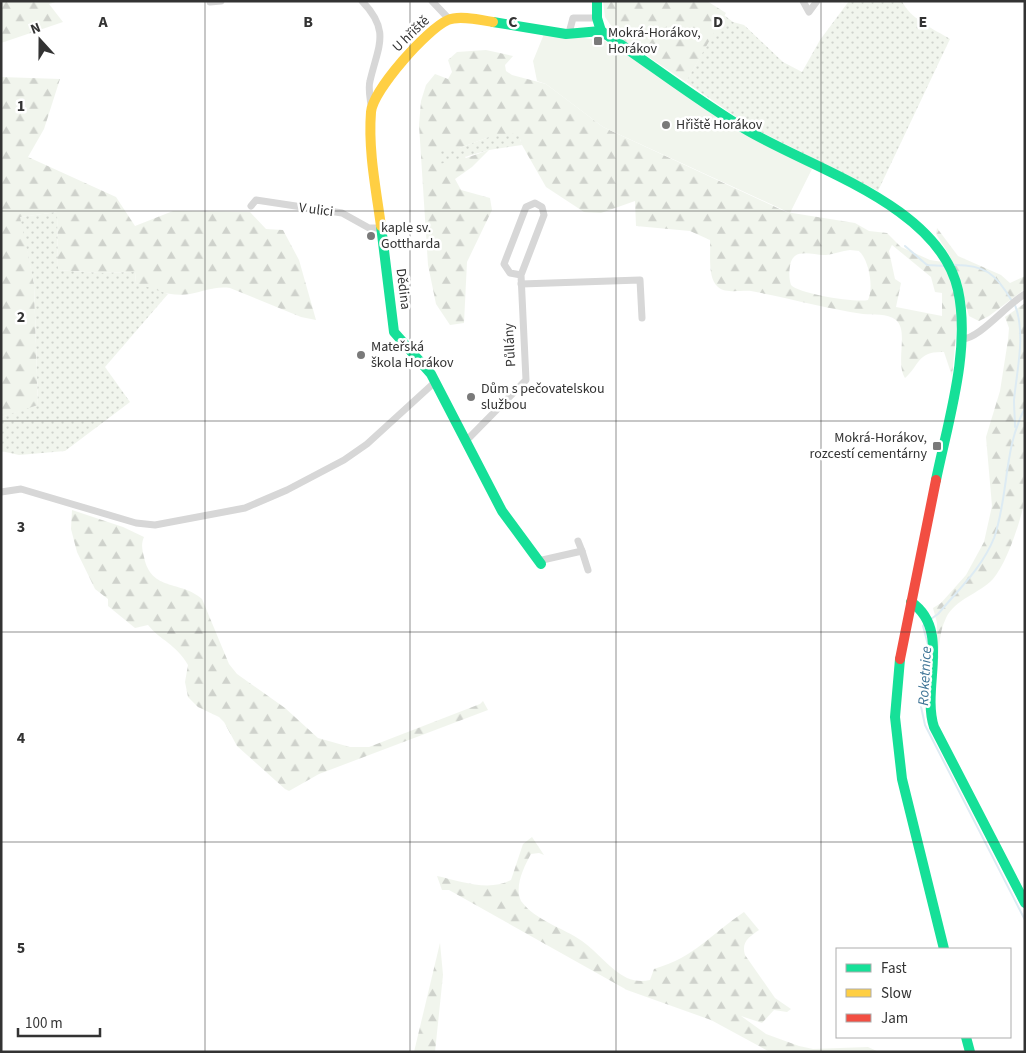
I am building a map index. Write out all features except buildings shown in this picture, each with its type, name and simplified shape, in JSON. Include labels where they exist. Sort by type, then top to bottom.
[{"type":"street","points":[[210,2],[221,1]]},
{"type":"street","points":[[362,1],[373,13],[381,30],[376,63],[369,83],[372,110]]},
{"type":"street","points":[[432,1],[449,19]]},
{"type":"street","points":[[597,1],[597,18],[601,31],[745,129],[889,204],[926,232],[950,265],[961,303],[962,340],[911,602],[898,680],[895,717],[897,746],[910,818],[944,948]]},
{"type":"street","points":[[803,1],[809,12],[817,1]]},
{"type":"street","points":[[569,33],[573,18],[597,18]]},
{"type":"street","name":"U hřiště","points":[[376,97],[404,58],[436,27],[449,19],[569,33],[590,34],[601,31]]},
{"type":"street","name":"Dědina","points":[[376,97],[372,110],[371,145],[394,332],[436,382]]},
{"type":"street","name":"V ulici","points":[[251,206],[256,200],[342,213],[369,228],[381,228]]},
{"type":"street","name":"Půllány","points":[[466,441],[526,380],[521,274],[544,215],[544,210],[539,204],[532,203],[526,207],[504,264],[510,273],[521,274]]},
{"type":"street","points":[[521,284],[640,280],[642,318]]},
{"type":"street","points":[[962,340],[974,336],[1008,305],[1025,294]]},
{"type":"street","points":[[1,492],[21,489],[136,523],[155,525],[245,508],[344,460],[367,444],[436,382],[502,511],[539,562],[582,551]]},
{"type":"street","points":[[578,541],[588,570]]},
{"type":"street","points":[[911,602],[918,606],[928,621],[934,650],[929,705],[934,727],[1025,903]]},
{"type":"street","points":[[966,1038],[970,1052]]},
{"type":"green space","points":[[1,1],[59,1],[49,4],[63,22],[1,43]]},
{"type":"green space","points":[[603,1],[707,1],[726,13],[686,82],[619,37],[605,17]]},
{"type":"green space","points":[[849,1],[902,1],[916,18],[950,39],[878,191],[749,126],[686,82],[724,15],[733,22],[744,25],[783,62],[802,72],[820,40]]},
{"type":"green space","name":"Hřiště Horákov","points":[[544,34],[593,39],[594,37],[617,45],[812,169],[790,213],[603,127],[546,84],[537,81],[533,61]]},
{"type":"green space","points":[[486,50],[513,56],[505,65],[506,71],[512,75],[546,84],[603,127],[786,212],[855,223],[869,231],[887,233],[901,247],[930,260],[943,262],[950,256],[936,234],[937,228],[958,256],[1001,275],[1010,283],[1025,276],[1025,289],[989,316],[979,321],[969,316],[962,292],[955,293],[957,324],[952,376],[944,352],[935,352],[924,356],[905,378],[901,364],[901,331],[900,325],[896,320],[884,315],[849,312],[751,291],[721,289],[712,278],[710,240],[690,231],[636,226],[635,201],[601,213],[584,212],[546,187],[520,139],[489,137],[457,149],[466,158],[489,150],[472,167],[455,179],[461,190],[490,198],[492,210],[467,262],[464,323],[450,325],[436,304],[428,265],[419,125],[421,101],[426,85],[435,74],[448,79],[452,72],[448,60],[457,52]],"holes":[[[892,245],[931,277],[935,292],[942,293],[942,316],[896,307],[901,283],[895,279],[889,251]],[[850,250],[859,251],[863,255],[868,267],[871,289],[868,300],[828,297],[805,292],[791,285],[790,268],[795,256],[804,253],[826,255]]]},
{"type":"green space","points":[[1,77],[60,79],[44,129],[28,157],[116,197],[135,226],[173,211],[250,212],[266,229],[283,230],[299,260],[316,320],[301,317],[230,288],[215,288],[183,295],[170,294],[149,289],[136,283],[135,272],[100,273],[58,270],[57,212],[21,217],[34,284],[38,406],[1,417]]},
{"type":"green space","points":[[518,133],[522,145],[489,150],[440,164],[438,150],[457,149],[489,137]]},
{"type":"green space","points":[[57,212],[58,270],[100,273],[135,272],[136,283],[168,294],[105,367],[130,402],[65,451],[19,455],[1,451],[1,417],[38,405],[34,284],[20,217]]},
{"type":"green space","points":[[1025,303],[1023,508],[1011,545],[998,572],[987,584],[955,606],[946,618],[940,638],[937,672],[937,623],[933,608],[941,603],[966,575],[984,542],[992,506],[986,437],[1000,391],[1009,328],[1005,317]]},
{"type":"green space","points":[[72,510],[123,527],[144,537],[142,549],[148,568],[153,576],[160,581],[194,593],[202,599],[229,664],[237,674],[285,708],[318,738],[350,747],[369,747],[480,704],[483,701],[488,710],[319,774],[289,791],[237,746],[224,722],[219,717],[198,707],[188,697],[185,682],[188,665],[178,652],[148,625],[135,628],[108,606],[108,599],[95,589],[77,552],[71,529]]},
{"type":"green space","points":[[532,837],[544,855],[539,853],[531,854],[528,859],[519,883],[521,901],[534,914],[582,941],[627,978],[644,981],[650,980],[654,969],[681,958],[744,912],[759,930],[745,943],[745,955],[775,998],[791,1009],[787,1012],[774,1010],[762,1023],[741,1016],[766,1034],[799,1046],[813,1049],[868,1047],[879,1052],[770,1052],[711,1020],[627,990],[449,890],[442,890],[437,876],[465,883],[484,885],[493,885],[511,880],[523,844]]},
{"type":"green space","points":[[440,943],[443,975],[435,1052],[414,1052]]},
{"type":"waterway","points":[[905,246],[927,265],[945,266]]},
{"type":"waterway","points":[[952,265],[973,266],[988,272],[1001,284],[1012,301]]},
{"type":"waterway","points":[[1015,305],[1020,328],[1019,364],[1014,400],[1015,427]]},
{"type":"waterway","name":"Roketnice","points":[[931,619],[938,614],[976,569],[994,538],[1002,506],[1009,456],[1018,424],[1025,408]]},
{"type":"waterway","name":"Roketnice","points":[[925,623],[923,626],[928,645],[920,702],[925,725],[1025,920]]},
{"type":"traffic: fast","points":[[597,1],[597,18],[601,31]]},
{"type":"traffic: fast","points":[[493,22],[566,34],[601,31]]},
{"type":"traffic: fast","points":[[601,31],[708,106],[745,129],[837,175],[900,212],[926,235],[946,260],[958,290],[962,337],[952,410],[936,480]]},
{"type":"traffic: fast","points":[[381,226],[394,332],[431,374],[502,511],[541,564]]},
{"type":"traffic: fast","points":[[911,602],[923,614],[930,628],[933,643],[931,711],[934,727],[1025,903]]},
{"type":"traffic: fast","points":[[900,659],[895,717],[902,779],[944,948]]},
{"type":"traffic: fast","points":[[966,1038],[970,1052]]},
{"type":"traffic: slow","points":[[381,226],[373,169],[370,126],[374,102],[402,61],[427,35],[439,26],[448,20],[458,18],[493,22]]},
{"type":"traffic: jam","points":[[900,659],[936,480]]},
{"type":"place","name":"Mokrá-Horákov, Horákov","points":[[598,41]]},
{"type":"place","name":"Hřiště Horákov","points":[[666,125]]},
{"type":"place","name":"kaple sv. Gottharda","points":[[371,236]]},
{"type":"place","name":"Mateřská škola Horákov","points":[[361,355]]},
{"type":"place","name":"Dům s pečovatelskou službou","points":[[471,397]]},
{"type":"place","name":"Mokrá-Horákov, rozcestí cementárny","points":[[937,446]]}]
